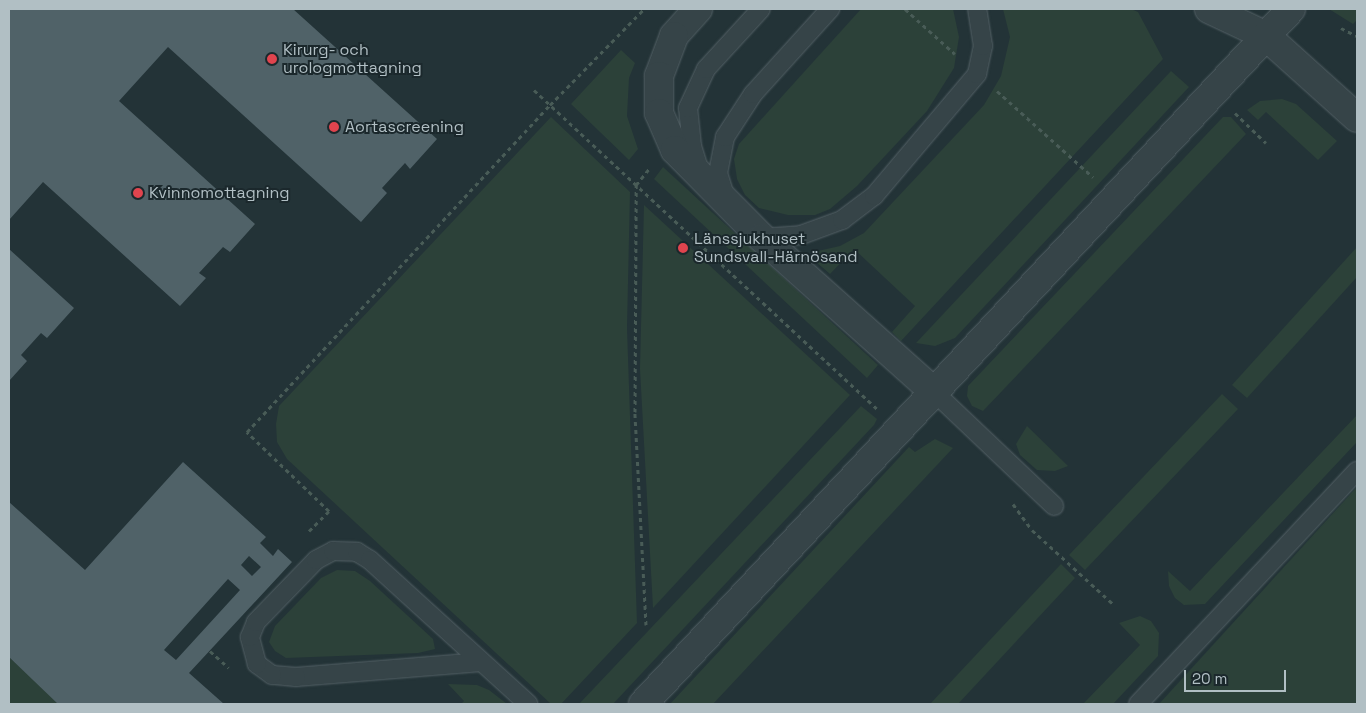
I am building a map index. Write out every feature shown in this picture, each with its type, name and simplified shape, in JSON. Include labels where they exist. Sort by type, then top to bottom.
[{"type":"street","points":[[698,9],[674,36],[659,76],[659,113],[675,150],[762,238],[932,391]]},
{"type":"street","points":[[1209,9],[1266,36],[1357,118]]},
{"type":"street","points":[[643,704],[932,391],[1291,9]]},
{"type":"lane","points":[[701,178],[692,146],[688,108],[706,69],[761,9]]},
{"type":"lane","points":[[727,204],[718,174],[725,137],[754,94],[830,9]]},
{"type":"lane","points":[[762,238],[809,232],[842,220],[874,196],[977,74],[983,46],[978,9]]},
{"type":"lane","points":[[932,391],[1054,506]]},
{"type":"lane","points":[[1138,704],[1357,471]]},
{"type":"lane","points":[[480,662],[296,677],[272,675],[257,664],[250,636],[256,622],[316,560],[333,551],[356,552],[370,560],[528,704]]},
{"type":"path","points":[[329,511],[247,432],[550,105],[644,9]]},
{"type":"path","points":[[905,9],[1115,197]]},
{"type":"path","points":[[1341,28],[1357,36]]},
{"type":"path","points":[[534,90],[898,428]]},
{"type":"path","points":[[1234,113],[1266,143]]},
{"type":"path","points":[[646,625],[635,412],[636,185],[652,166],[649,160]]},
{"type":"path","points":[[1011,498],[1015,510],[1032,530],[1113,604]]},
{"type":"green space","points":[[861,9],[953,9],[959,37],[954,68],[927,111],[857,186],[830,209],[815,215],[788,215],[759,208],[745,195],[737,179],[734,159],[739,144]]},
{"type":"green space","points":[[1003,9],[1131,9],[1138,12],[1163,59],[901,341],[892,332],[915,306],[854,249],[830,274],[816,262],[818,251],[840,246],[864,233],[984,105],[1001,76],[1010,37]]},
{"type":"green space","points":[[1329,9],[1357,9],[1357,20],[1353,24]]},
{"type":"green space","points":[[621,50],[635,63],[629,78],[627,116],[638,149],[629,160],[571,104]]},
{"type":"green space","points":[[1171,71],[1189,87],[955,338],[935,346],[916,343]]},
{"type":"green space","points":[[1282,99],[1296,104],[1337,141],[1318,160],[1266,112],[1258,120],[1247,110],[1260,101]]},
{"type":"green space","points":[[551,117],[630,192],[627,328],[637,623],[561,704],[551,704],[287,459],[277,442],[276,424],[279,406]]},
{"type":"green space","points":[[1223,117],[1231,117],[1246,134],[983,411],[972,406],[967,396],[968,386]]},
{"type":"green space","points":[[663,167],[878,365],[867,378],[654,179]]},
{"type":"green space","points":[[644,205],[850,395],[653,608],[640,369]]},
{"type":"green space","points":[[1357,247],[1357,277],[1247,398],[1232,385]]},
{"type":"green space","points":[[1222,394],[1238,409],[1085,570],[1069,555]]},
{"type":"green space","points":[[861,406],[877,419],[874,425],[613,704],[579,704]]},
{"type":"green space","points":[[1357,415],[1357,442],[1205,604],[1184,605],[1175,598],[1169,586],[1168,571],[1190,591]]},
{"type":"green space","points":[[1027,426],[1068,466],[1055,471],[1037,470],[1020,455],[1016,444]]},
{"type":"green space","points":[[935,439],[953,448],[713,704],[670,704],[909,447],[915,452]]},
{"type":"green space","points":[[1357,487],[1357,704],[1159,704]]},
{"type":"green space","points":[[1061,564],[1075,578],[958,704],[930,704]]},
{"type":"green space","points":[[337,570],[355,571],[370,581],[433,639],[435,649],[418,653],[286,658],[275,651],[269,642],[275,626],[321,578]]},
{"type":"green space","points":[[1140,616],[1151,621],[1159,633],[1158,656],[1113,704],[1083,704],[1140,645],[1119,623]]},
{"type":"green space","points":[[9,657],[60,703],[9,704]]},
{"type":"green space","points":[[448,684],[477,685],[489,690],[507,704],[461,704],[464,701]]},
{"type":"building","points":[[9,9],[293,9],[437,139],[410,169],[405,163],[382,188],[387,193],[361,222],[168,47],[119,101],[255,224],[230,252],[223,247],[199,273],[206,278],[180,306],[43,182],[9,220]]},
{"type":"building","points":[[9,249],[74,308],[47,338],[41,333],[21,355],[27,361],[9,381]]},
{"type":"building","points":[[183,462],[266,537],[260,543],[273,556],[278,549],[292,562],[189,673],[224,704],[58,704],[9,657],[9,502],[85,570]],"holes":[[[249,556],[261,567],[252,576],[241,565]],[[228,579],[240,590],[176,660],[164,650]]]},
{"type":"place","name":"Kirurg- och urologmottagning","points":[[272,59]]},
{"type":"place","name":"Aortascreening","points":[[334,127]]},
{"type":"place","name":"Kvinnomottagning","points":[[138,193]]},
{"type":"place","name":"Länssjukhuset Sundsvall-Härnösand","points":[[683,248]]}]
